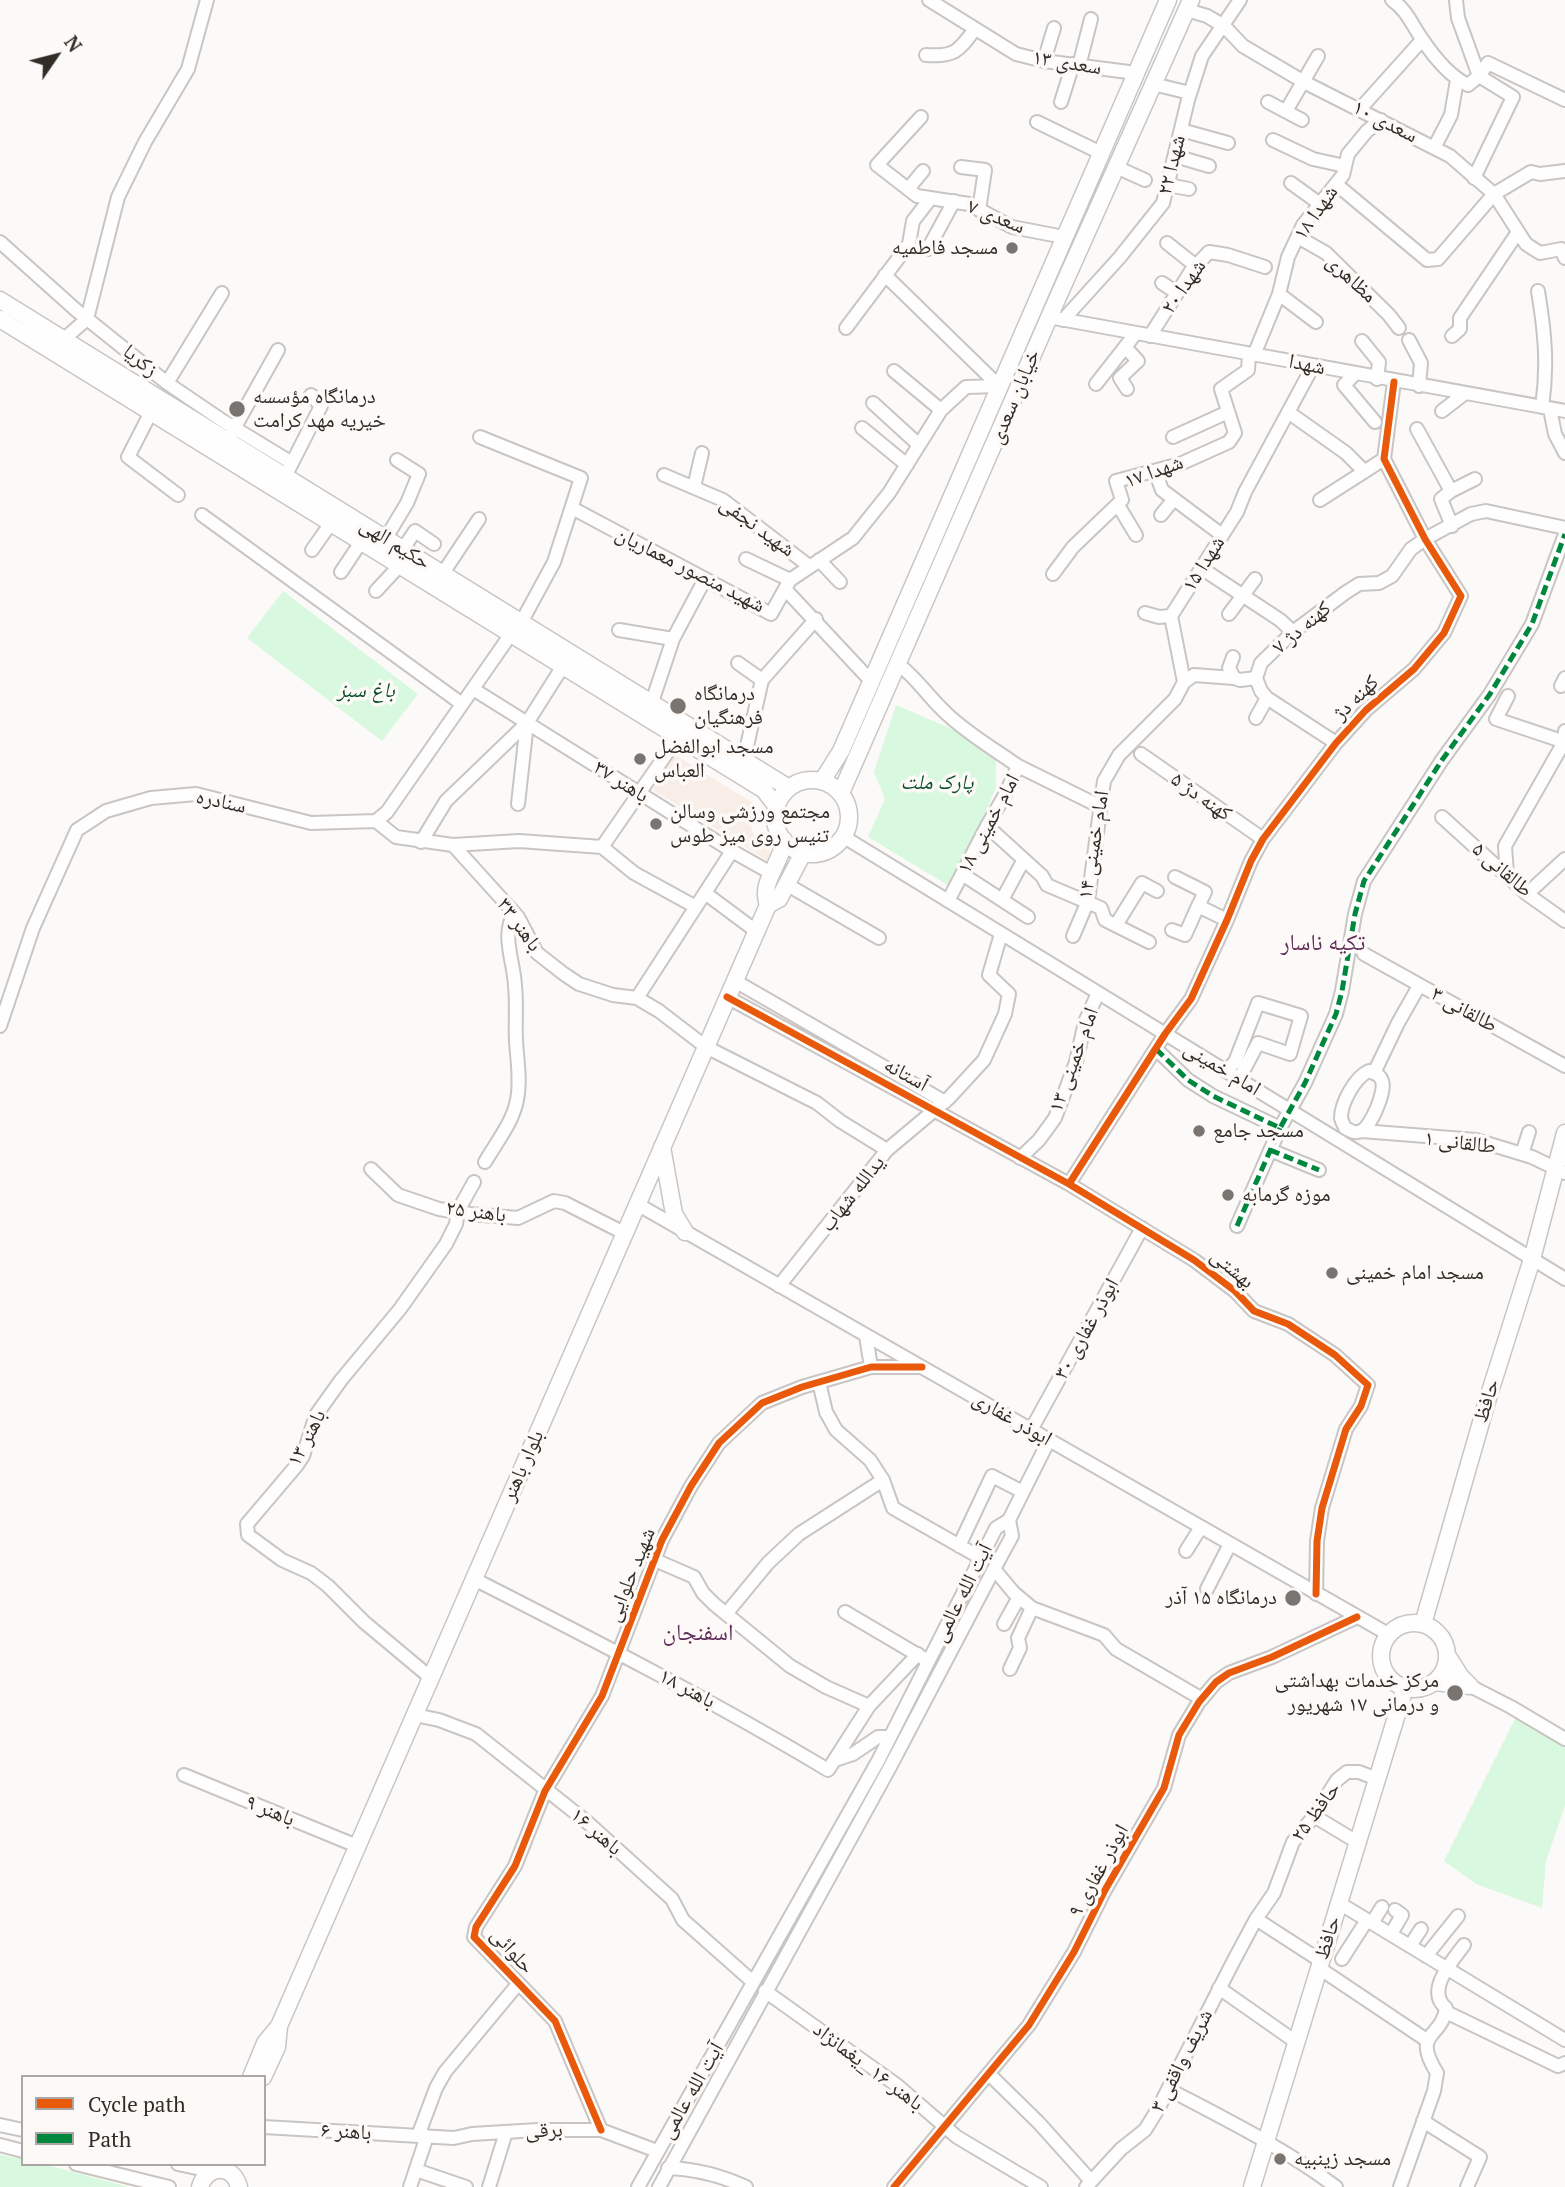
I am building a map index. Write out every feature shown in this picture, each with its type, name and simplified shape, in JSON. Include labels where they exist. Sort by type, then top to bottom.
[{"type":"main road","name":"خیابان سعدی","points":[[822,781],[841,751],[861,706],[1168,0]]},
{"type":"main road","name":"خیابان سعدی","points":[[841,793],[1056,318],[1116,167],[1189,5]]},
{"type":"main road","points":[[1159,20],[1167,29],[1179,28]]},
{"type":"main road","points":[[1150,40],[1161,39],[1170,48]]},
{"type":"main road","name":"حکیم الهی","points":[[0,300],[227,441],[331,523],[400,565],[652,702],[744,759],[768,783],[776,807]]},
{"type":"main road","name":"حکیم الهی","points":[[0,319],[151,412],[227,441],[289,469],[403,549],[443,573],[563,666],[678,737],[768,783],[789,788]]},
{"type":"main road","points":[[861,706],[869,714],[877,712]]},
{"type":"main road","points":[[822,781],[841,793],[847,803],[850,815],[848,827],[844,837],[826,852],[803,853],[792,848],[778,830],[776,807],[789,788],[799,782],[822,781]]},
{"type":"main road","points":[[784,840],[783,853],[771,873],[764,896],[768,905],[779,900],[803,853]]},
{"type":"main road","name":"بلوار باهنر","points":[[264,2075],[276,2047],[279,2026],[768,905]]},
{"type":"main road","name":"حافظ","points":[[1423,1624],[1488,1398],[1560,1170],[1565,1133]]},
{"type":"main road","points":[[662,1147],[674,1213],[685,1232]]},
{"type":"main road","points":[[1447,1655],[1442,1675],[1435,1682],[1415,1689],[1405,1688],[1388,1677],[1382,1668],[1381,1647],[1388,1634],[1402,1625],[1423,1624],[1440,1635],[1447,1655],[1470,1686]]},
{"type":"main road","points":[[1435,1682],[1470,1686]]},
{"type":"main road","name":"حافظ","points":[[1252,2187],[1405,1688]]},
{"type":"main road","name":"بلوار باهنر","points":[[251,2075],[265,2043],[279,2026]]},
{"type":"main road","points":[[200,2187],[203,2178],[215,2168],[225,2169],[238,2178]]},
{"type":"street","points":[[64,340],[87,319],[118,197],[145,142],[188,69],[207,0]]},
{"type":"street","name":"سعدی ۱۳","points":[[929,0],[1016,54],[1044,61],[1136,73]]},
{"type":"street","name":"شهدا ۲۲","points":[[1056,318],[1153,217],[1163,203],[1190,93],[1202,57],[1240,0]]},
{"type":"street","points":[[1392,0],[1457,80],[1468,85],[1488,63],[1565,100]]},
{"type":"street","points":[[1456,0],[1458,18],[1479,76],[1513,97],[1474,177]]},
{"type":"street","name":"سعدی ۱۰","points":[[1189,5],[1224,26],[1243,46],[1304,82],[1450,156],[1494,194],[1526,244],[1540,254],[1563,253]]},
{"type":"street","points":[[1061,102],[1091,19]]},
{"type":"street","points":[[1044,61],[1054,27]]},
{"type":"street","points":[[926,55],[945,56],[960,50],[975,29]]},
{"type":"street","points":[[1360,109],[1422,40]]},
{"type":"street","points":[[1286,111],[1318,57]]},
{"type":"street","points":[[1434,148],[1451,115],[1457,80]]},
{"type":"street","points":[[1153,84],[1190,93]]},
{"type":"street","points":[[1268,102],[1302,120]]},
{"type":"street","name":"سعدی ۷","points":[[921,117],[877,165],[917,196],[969,204],[1012,227],[1064,237]]},
{"type":"street","name":"شهدا ۱۸","points":[[1252,355],[1279,294],[1288,257],[1303,225],[1343,175],[1348,154],[1367,131],[1381,120]]},
{"type":"street","points":[[1037,122],[1101,153]]},
{"type":"street","points":[[1181,130],[1228,143]]},
{"type":"street","points":[[1273,140],[1313,159],[1345,166]]},
{"type":"street","points":[[1175,156],[1209,166]]},
{"type":"street","points":[[961,167],[985,170],[979,210]]},
{"type":"street","points":[[1116,167],[1145,180]]},
{"type":"street","points":[[908,189],[923,171]]},
{"type":"street","points":[[1336,184],[1427,260],[1438,259],[1494,194],[1531,172],[1565,172]]},
{"type":"street","points":[[1291,183],[1320,204]]},
{"type":"street","points":[[1168,185],[1189,189]]},
{"type":"street","points":[[846,328],[908,244],[913,221],[930,199]]},
{"type":"street","points":[[928,250],[954,201]]},
{"type":"street","points":[[1452,336],[1460,329],[1460,318],[1518,232]]},
{"type":"street","name":"مظاهری","points":[[1297,237],[1326,253],[1399,328]]},
{"type":"street","name":"زکریا","points":[[0,242],[87,319],[167,383],[227,441]]},
{"type":"street","points":[[1167,243],[1196,266]]},
{"type":"street","name":"شهدا ۲۰","points":[[1150,336],[1177,293],[1209,252],[1265,267]]},
{"type":"street","points":[[885,275],[999,386]]},
{"type":"street","points":[[1161,283],[1177,293]]},
{"type":"street","points":[[1538,291],[1544,327],[1546,408],[1565,453]]},
{"type":"street","points":[[167,383],[222,293]]},
{"type":"street","points":[[1279,294],[1316,322]]},
{"type":"street","name":"شهدا","points":[[1056,318],[1377,379],[1565,411]]},
{"type":"street","points":[[1096,384],[1136,333]]},
{"type":"street","points":[[1409,340],[1421,363],[1419,386]]},
{"type":"street","points":[[1362,341],[1379,362],[1377,379]]},
{"type":"street","points":[[1125,347],[1138,361],[1120,378],[1127,389]]},
{"type":"street","points":[[227,441],[278,350]]},
{"type":"street","name":"شهدا ۱۷","points":[[1054,574],[1073,547],[1122,500],[1116,481],[1180,464],[1229,442],[1235,433],[1220,389],[1248,370],[1252,355]]},
{"type":"street","name":"شهدا ۱۵","points":[[1184,682],[1171,616],[1237,512],[1245,492],[1313,366]]},
{"type":"street","points":[[894,372],[941,410]]},
{"type":"street","points":[[1355,374],[1344,386],[1375,422]]},
{"type":"street","points":[[1320,500],[1384,459],[1394,382]]},
{"type":"street","name":"شهید منصور معماریان","points":[[572,508],[771,614],[788,584],[814,563],[853,538],[889,493],[941,410],[966,387],[999,386]]},
{"type":"street","points":[[1442,411],[1464,394]]},
{"type":"street","points":[[289,469],[321,406],[311,396]]},
{"type":"street","points":[[873,403],[919,445]]},
{"type":"street","points":[[151,412],[128,457],[178,495]]},
{"type":"street","name":"شهدا ۱۷","points":[[1173,437],[1228,412]]},
{"type":"street","points":[[1288,412],[1346,453],[1364,471]]},
{"type":"street","points":[[862,428],[907,465]]},
{"type":"street","points":[[1417,429],[1451,491]]},
{"type":"street","points":[[480,437],[580,478],[572,508],[554,562],[516,628],[387,812],[376,821],[396,837],[421,842],[453,845],[519,841],[602,846],[634,873],[696,907]]},
{"type":"street","points":[[694,488],[702,453]]},
{"type":"street","name":"کهنه دژ","points":[[1069,1184],[1191,999],[1263,839],[1336,743],[1366,710],[1414,669],[1444,633],[1461,596],[1425,539],[1384,459]]},
{"type":"street","points":[[387,538],[407,503],[419,474],[397,460]]},
{"type":"street","points":[[1155,471],[1162,490],[1222,536]]},
{"type":"street","name":"شهید نجفی","points":[[664,475],[723,500],[840,582]]},
{"type":"street","points":[[1452,526],[1441,499],[1475,479]]},
{"type":"street","points":[[1161,515],[1174,499]]},
{"type":"street","points":[[1118,505],[1136,535]]},
{"type":"street","points":[[1425,539],[1471,514],[1486,511],[1565,528]]},
{"type":"street","points":[[202,515],[462,704]]},
{"type":"street","points":[[443,573],[479,519]]},
{"type":"street","points":[[312,550],[331,523]]},
{"type":"street","points":[[403,549],[415,531],[434,544]]},
{"type":"street","points":[[1237,1226],[1280,1128],[1305,1083],[1336,1014],[1364,881],[1442,760],[1490,694],[1532,624],[1565,534]]},
{"type":"street","name":"کهنه دژ ۷","points":[[1256,678],[1261,663],[1293,632],[1359,584],[1379,583],[1392,576],[1411,549],[1425,539]]},
{"type":"street","points":[[341,572],[361,541]]},
{"type":"street","points":[[746,559],[788,584],[871,681]]},
{"type":"street","points":[[376,591],[400,565]]},
{"type":"street","points":[[1201,568],[1280,620],[1293,632]]},
{"type":"street","points":[[652,702],[673,639],[705,579]]},
{"type":"street","points":[[1229,614],[1255,579]]},
{"type":"street","points":[[1145,613],[1159,617],[1171,616]]},
{"type":"street","points":[[744,759],[762,680],[816,619]]},
{"type":"street","points":[[619,630],[673,639]]},
{"type":"street","points":[[1233,657],[1229,668],[1234,678]]},
{"type":"street","points":[[738,663],[762,680]]},
{"type":"street","points":[[898,663],[917,678],[931,699],[950,716],[1018,766]]},
{"type":"street","points":[[421,842],[446,801],[527,723],[563,666]]},
{"type":"street","points":[[1184,682],[1194,675],[1240,680],[1256,678],[1267,698],[1336,743]]},
{"type":"street","name":"امام خمینی ۱۴","points":[[1073,936],[1088,901],[1104,781],[1119,755],[1175,699],[1184,682]]},
{"type":"street","name":"باهنر ۳۷","points":[[473,689],[771,873]]},
{"type":"street","points":[[1507,875],[1505,846],[1565,738],[1496,719],[1508,696]]},
{"type":"street","points":[[1256,718],[1267,698]]},
{"type":"street","points":[[518,804],[527,723]]},
{"type":"street","points":[[602,846],[678,737]]},
{"type":"street","name":"کهنه دژ ۵","points":[[1141,754],[1263,839]]},
{"type":"street","name":"امام خمینی ۱۸","points":[[948,901],[1018,766],[1099,806]]},
{"type":"street","name":"سنادره","points":[[0,1027],[33,928],[77,830],[106,811],[151,798],[196,794],[311,822],[376,821]]},
{"type":"street","name":"طالقانی ۵","points":[[1442,817],[1527,894],[1565,921]]},
{"type":"street","points":[[987,826],[1042,876],[1047,885],[1101,908],[1105,920],[1149,942]]},
{"type":"street","name":"امام خمینی","points":[[844,837],[1565,1279]]},
{"type":"street","name":"باهنر ۳۳","points":[[453,845],[514,913],[537,953],[564,974],[579,984],[613,995],[638,998],[706,1047],[817,1103],[840,1121],[887,1150]]},
{"type":"street","points":[[638,998],[732,850]]},
{"type":"street","points":[[1527,894],[1565,859]]},
{"type":"street","points":[[1002,900],[1023,861]]},
{"type":"street","points":[[962,874],[1028,917]]},
{"type":"street","points":[[1172,930],[1185,936],[1205,892],[1175,877]]},
{"type":"street","points":[[1116,925],[1142,883],[1157,891]]},
{"type":"street","points":[[786,884],[880,938]]},
{"type":"street","points":[[705,893],[756,931]]},
{"type":"street","points":[[1198,906],[1227,920]]},
{"type":"street","points":[[485,1162],[511,1118],[517,1102],[519,1082],[516,986],[507,940],[509,922],[514,913]]},
{"type":"street","name":"یدالله شهاب","points":[[779,1286],[887,1150],[945,1102],[984,1060],[1005,1014],[1009,994],[989,975],[1001,934]]},
{"type":"street","name":"طالقانی ۳","points":[[1364,954],[1565,1066]]},
{"type":"street","name":"آستانه","points":[[735,981],[945,1102]]},
{"type":"street","points":[[1374,1073],[1419,986]]},
{"type":"street","name":"امام خمینی ۱۳","points":[[1020,1158],[1039,1140],[1055,1118],[1074,1068],[1085,1022],[1098,993]]},
{"type":"street","name":"آستانه","points":[[727,998],[1069,1184]]},
{"type":"street","points":[[1226,1071],[1235,1062],[1258,1003],[1301,1016],[1290,1054],[1258,1043],[1239,1079]]},
{"type":"street","points":[[1156,1049],[1188,1080],[1205,1091],[1280,1128]]},
{"type":"street","points":[[1369,1071],[1374,1073],[1379,1075],[1383,1082],[1383,1091],[1369,1125],[1354,1133],[1345,1128],[1341,1117],[1351,1088],[1360,1075],[1369,1071]]},
{"type":"street","name":"طالقانی ۱","points":[[1362,1131],[1476,1140],[1522,1154],[1560,1170]]},
{"type":"street","points":[[1522,1154],[1529,1132]]},
{"type":"street","points":[[1270,1150],[1318,1170]]},
{"type":"street","name":"باهنر ۲۵","points":[[371,1168],[398,1195],[439,1209],[518,1218],[554,1201],[565,1203],[625,1233]]},
{"type":"street","name":"باهنر ۱۳","points":[[431,1678],[364,1622],[328,1586],[311,1573],[282,1560],[248,1535],[247,1524],[303,1456],[316,1415],[341,1380],[400,1309],[446,1244],[456,1224],[458,1211],[474,1182]]},
{"type":"street","name":"بهشتی","points":[[1069,1184],[1194,1260],[1235,1291],[1254,1311],[1288,1324],[1335,1355],[1368,1385],[1361,1406],[1346,1429],[1325,1497],[1317,1541],[1316,1594]]},
{"type":"street","name":"ابوذر غفاری","points":[[637,1205],[1388,1634]]},
{"type":"street","name":"ابوذر غفاری ۳۰","points":[[1031,1430],[1142,1228]]},
{"type":"street","points":[[866,1336],[871,1367]]},
{"type":"street","name":"شهید حلوایی","points":[[545,1791],[602,1696],[662,1540],[691,1486],[719,1443],[762,1404],[819,1382],[871,1367],[922,1367]]},
{"type":"street","points":[[819,1382],[827,1412],[836,1430],[870,1460],[883,1480],[893,1508],[981,1558]]},
{"type":"street","points":[[1009,1520],[1049,1440]]},
{"type":"street","points":[[959,1546],[992,1476],[1023,1492]]},
{"type":"street","points":[[726,1614],[768,1563],[799,1534],[883,1480]]},
{"type":"street","name":"آیت الله عالمی","points":[[638,2187],[877,1761],[924,1658],[996,1528],[1009,1520],[1012,1536],[890,1768],[659,2187]]},
{"type":"street","points":[[1186,1551],[1201,1527]]},
{"type":"street","points":[[1207,1589],[1230,1544]]},
{"type":"street","points":[[655,1560],[694,1577],[703,1593],[790,1666],[826,1687],[869,1706]]},
{"type":"street","points":[[994,1569],[1018,1597],[1032,1608],[1104,1635],[1116,1649],[1202,1699]]},
{"type":"street","name":"باهنر ۱۸","points":[[474,1579],[619,1652],[750,1723],[828,1770],[835,1760]]},
{"type":"street","points":[[1004,1624],[1018,1597]]},
{"type":"street","points":[[1010,1669],[1020,1648],[1018,1638],[1032,1608]]},
{"type":"street","points":[[835,1760],[869,1706],[924,1658],[845,1612]]},
{"type":"street","name":"ابوذر غفاری ۹","points":[[894,2187],[1029,2025],[1074,1952],[1105,1890],[1164,1788],[1179,1735],[1202,1699],[1216,1682],[1229,1673],[1272,1657],[1357,1617]]},
{"type":"street","points":[[1470,1686],[1565,1739]]},
{"type":"street","name":"باهنر ۱۶","points":[[415,1715],[439,1720],[476,1734],[587,1822],[672,1899],[683,1920],[753,1982]]},
{"type":"street","points":[[835,1760],[853,1754],[878,1737],[889,1737]]},
{"type":"street","points":[[877,1761],[890,1768]]},
{"type":"street","name":"حافظ ۲۵","points":[[1256,1919],[1274,1892],[1293,1842],[1337,1780],[1348,1772],[1359,1772],[1377,1779]]},
{"type":"street","name":"باهنر ۹","points":[[184,1775],[357,1846]]},
{"type":"street","name":"حلوائی","points":[[545,1791],[515,1866],[476,1927],[474,1937],[555,2021],[601,2130]]},
{"type":"street","points":[[1314,1816],[1357,1842]]},
{"type":"street","points":[[1339,1903],[1565,2040]]},
{"type":"street","points":[[1342,1959],[1370,1921],[1388,1909],[1402,1915],[1391,1934]]},
{"type":"street","points":[[1426,1956],[1458,1916]]},
{"type":"street","points":[[1256,1919],[1336,1979],[1429,2041]]},
{"type":"street","name":"شریف واقفی ۳","points":[[1089,2184],[1121,2149],[1145,2130],[1256,1919]]},
{"type":"street","points":[[1410,1946],[1421,1929]]},
{"type":"street","points":[[1464,1945],[1447,1968],[1436,1992],[1438,2002],[1446,2008],[1446,2012],[1558,2066],[1565,2063]]},
{"type":"street","points":[[410,2187],[436,2088],[444,2071],[518,1984]]},
{"type":"street","points":[[1219,1988],[1296,2042]]},
{"type":"street","name":"باهنر ۱۶ _یغمانژاد","points":[[765,1991],[898,2086],[943,2126],[1041,2187]]},
{"type":"street","points":[[1401,2187],[1434,2091],[1437,2073],[1428,2059],[1426,2049],[1446,2012]]},
{"type":"street","points":[[989,2074],[1039,2123],[1089,2184]]},
{"type":"street","points":[[1168,2089],[1266,2141],[1336,2187]]},
{"type":"street","points":[[1423,2121],[1480,2157],[1467,2187]]},
{"type":"street","points":[[0,2124],[21,2129]]},
{"type":"street","name":"باهنر ۶","points":[[266,2127],[422,2136]]},
{"type":"street","name":"برقی","points":[[422,2136],[454,2138],[506,2132],[601,2130],[657,2151]]},
{"type":"street","points":[[489,2187],[506,2132]]},
{"type":"street","points":[[0,2146],[21,2151]]},
{"type":"street","points":[[84,2166],[169,2187]]},
{"type":"street","points":[[196,2166],[215,2168]]},
{"type":"street","points":[[668,2168],[693,2169],[719,2175],[746,2187]]},
{"type":"street","points":[[416,2170],[466,2187]]},
{"type":"shaded area","points":[[674,754],[753,803],[750,817],[752,831],[760,844],[772,853],[768,861],[653,790]]},
{"type":"green space","name":"باغ سبز","points":[[283,591],[418,694],[382,741],[247,638]]},
{"type":"green space","name":"پارک ملت","points":[[896,705],[996,748],[996,787],[954,889],[868,837],[885,799],[874,772]]},
{"type":"green space","points":[[1516,1717],[1565,1745],[1565,1806],[1546,1861],[1542,1908],[1476,1884],[1444,1861]]},
{"type":"green space","points":[[0,2155],[21,2159],[21,2166],[50,2166],[129,2187],[0,2187]]},
{"type":"marked path","points":[[1156,1049],[1188,1080],[1213,1096],[1280,1128],[1305,1083],[1336,1014],[1364,881],[1442,760],[1490,694],[1532,624],[1565,534]]},
{"type":"marked path","points":[[1237,1226],[1280,1128]]},
{"type":"marked path","points":[[1270,1150],[1319,1170]]},
{"type":"cycle path","points":[[1069,1184],[1165,1034],[1191,999],[1263,839],[1336,743],[1366,710],[1414,669],[1444,633],[1461,596],[1425,539],[1384,459],[1394,382]]},
{"type":"cycle path","points":[[727,997],[1069,1184],[1194,1260],[1235,1291],[1254,1311],[1288,1324],[1335,1355],[1368,1385],[1361,1406],[1346,1429],[1322,1508],[1317,1541],[1316,1594]]},
{"type":"cycle path","points":[[601,2130],[555,2021],[474,1937],[476,1927],[515,1866],[545,1791],[602,1696],[662,1540],[691,1486],[719,1443],[762,1403],[802,1387],[871,1367],[922,1367]]},
{"type":"cycle path","points":[[894,2187],[1029,2025],[1074,1952],[1105,1890],[1164,1788],[1179,1735],[1199,1702],[1216,1682],[1229,1673],[1272,1657],[1357,1617]]},
{"type":"place","name":"مسجد فاطمیه","points":[[1012,248]]},
{"type":"place","name":"درمانگاه مؤسسه خیریه مهد کرامت","points":[[237,409]]},
{"type":"place","name":"درمانگاه فرهنگیان","points":[[678,706]]},
{"type":"place","name":"مسجد ابوالفضل العباس","points":[[640,759]]},
{"type":"place","name":"مجتمع ورزشی وسالن تنیس روی میز طوس","points":[[656,824]]},
{"type":"place","name":"مسجد جامع","points":[[1199,1131]]},
{"type":"place","name":"موزه گرمابه","points":[[1228,1195]]},
{"type":"place","name":"مسجد امام خمینی","points":[[1332,1273]]},
{"type":"place","name":"درمانگاه ۱۵ آذر","points":[[1293,1598]]},
{"type":"place","name":"مرکز خدمات بهداشتی و درمانی ۱۷ شهریور","points":[[1455,1693]]},
{"type":"place","name":"مسجد زینبیه","points":[[1280,2159]]},
{"type":"district","name":"تکیه ناسار","points":[[1323,943]]},
{"type":"district","name":"اسفنجان","points":[[698,1633]]}]
